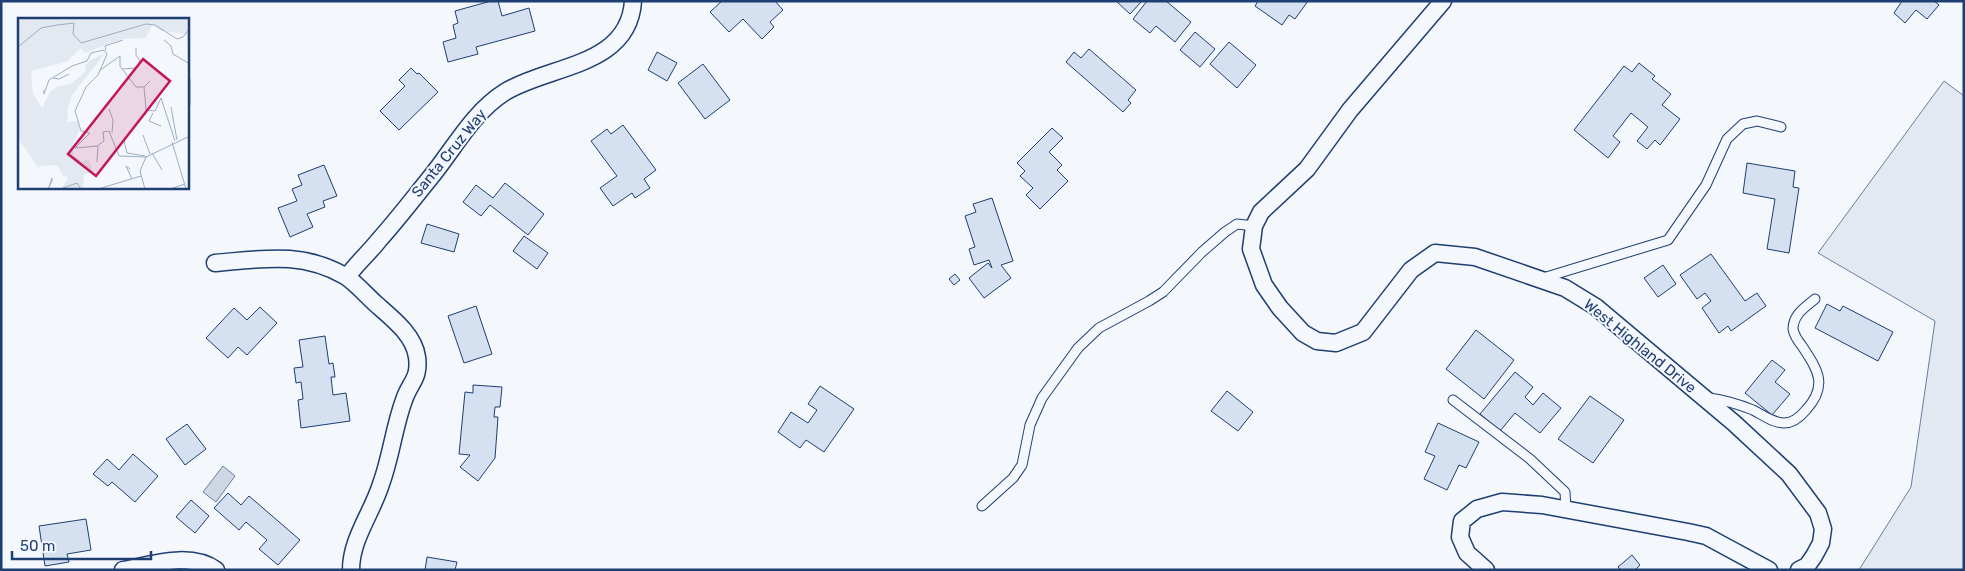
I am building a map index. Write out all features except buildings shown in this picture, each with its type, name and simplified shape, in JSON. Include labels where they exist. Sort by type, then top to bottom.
[{"type":"street","name":"Santa Cruz Way","points":[[347,277],[432,175],[474,119],[493,100],[506,91],[592,58],[615,44],[630,18],[633,1]]},
{"type":"street","name":"West Highland Drive","points":[[1442,1],[1350,110],[1307,169],[1261,212],[1254,226],[1251,249],[1264,284],[1280,308],[1303,333],[1317,341],[1336,344],[1363,332],[1411,270],[1435,253],[1475,257],[1565,288],[1596,307],[1703,397],[1789,474],[1818,513],[1822,529],[1821,543],[1814,556],[1807,566],[1799,570]]},
{"type":"street","points":[[215,263],[283,258],[318,263],[347,277],[396,322],[409,338],[417,356],[417,377],[405,398],[381,485],[362,526],[351,562],[351,570]]},
{"type":"street","points":[[1486,570],[1467,553],[1460,537],[1462,521],[1477,509],[1502,502],[1542,505],[1656,525],[1706,536],[1768,570]]},
{"type":"street","points":[[123,570],[173,561],[190,561],[208,564],[216,570]]},
{"type":"lane","points":[[1540,279],[1668,240],[1706,186],[1727,139],[1743,124],[1757,121],[1781,127]]},
{"type":"lane","points":[[982,506],[1013,478],[1022,465],[1030,425],[1042,398],[1078,348],[1099,328],[1163,292],[1202,252],[1225,232],[1237,224],[1254,226]]},
{"type":"lane","points":[[1703,397],[1726,400],[1738,404],[1778,423],[1796,420],[1817,395],[1820,385],[1819,376],[1793,331],[1794,322],[1799,312],[1814,299]]},
{"type":"lane","points":[[1453,400],[1530,459],[1565,492],[1566,510]]},
{"type":"shaded area","points":[[1944,81],[1964,96],[1964,570],[1859,570],[1911,487],[1935,321],[1818,253]]},
{"type":"shaded area","points":[[223,466],[235,476],[216,502],[203,492]]}]
